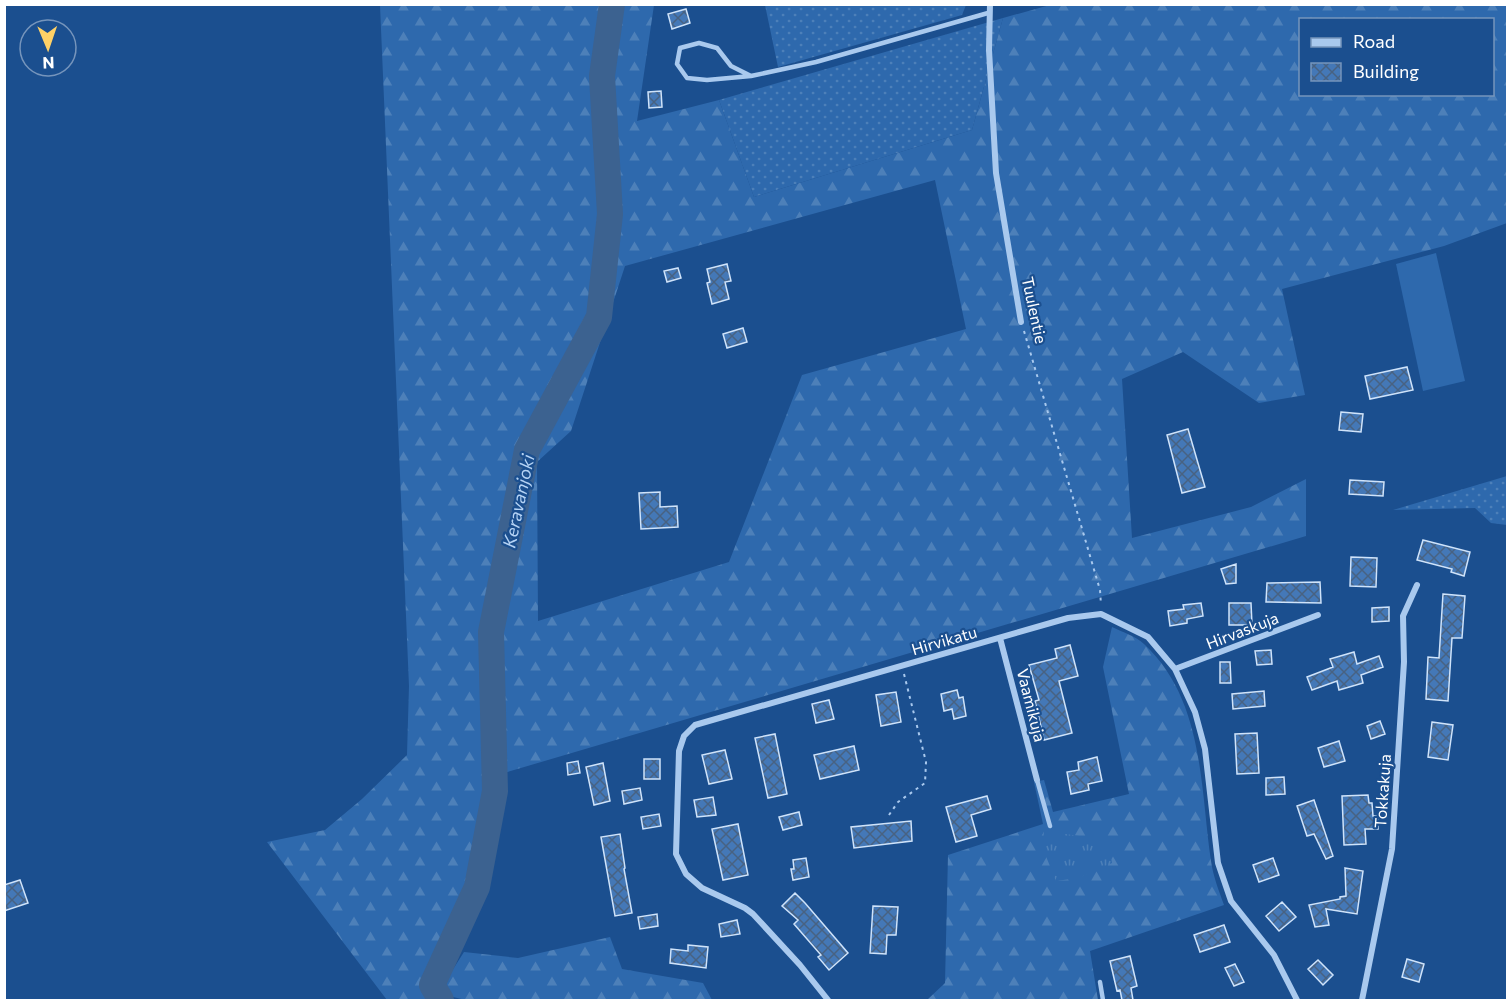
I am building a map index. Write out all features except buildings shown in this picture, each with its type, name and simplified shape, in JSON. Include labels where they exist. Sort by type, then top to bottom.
[{"type":"street","name":"Tuulentie","points":[[990,4],[988,13],[996,173],[1021,322]]},
{"type":"street","name":"Tokkakuja","points":[[1362,1000],[1392,849],[1404,662],[1402,616],[1418,585]]},
{"type":"street","name":"Hirvikatu","points":[[828,1000],[800,965],[753,914],[746,908],[702,888],[686,874],[676,854],[678,751],[684,736],[695,725],[1068,618],[1101,614]]},
{"type":"street","points":[[1101,614],[1148,637],[1175,669],[1195,712],[1205,749],[1218,863],[1231,901],[1274,955],[1297,1000]]},
{"type":"street","name":"Hirvaskuja","points":[[1175,669],[1318,615]]},
{"type":"street","name":"Vaamikuja","points":[[1000,638],[1037,780]]},
{"type":"lane","points":[[751,76],[731,66],[717,48],[699,43],[680,48],[677,64],[687,78],[707,80],[751,76],[816,62],[988,13]]},
{"type":"lane","points":[[1037,780],[1050,826]]},
{"type":"lane","points":[[1100,982],[1103,1000]]},
{"type":"path","name":"Tuulentie","points":[[1021,322],[1100,590],[1101,614]]},
{"type":"path","points":[[889,815],[898,802],[925,783],[926,762],[902,666]]},
{"type":"green space","points":[[765,4],[966,5],[962,15],[778,67]]},
{"type":"green space","points":[[380,5],[654,5],[637,121],[719,100],[754,197],[972,130],[1003,18],[1050,5],[1507,5],[1507,223],[1444,246],[1282,289],[1305,395],[1259,403],[1183,352],[1122,379],[1132,538],[1251,507],[1306,479],[1306,536],[487,778],[467,881],[423,984],[432,1000],[387,1000],[267,842],[325,830],[362,799],[407,755],[409,686]],"holes":[[[935,180],[966,329],[802,375],[729,562],[538,621],[537,462],[571,431],[625,266]]]},
{"type":"green space","points":[[1003,18],[972,130],[754,197],[719,100]]},
{"type":"green space","points":[[1436,253],[1465,381],[1423,391],[1396,264]]},
{"type":"green space","points":[[1507,476],[1507,525],[1491,523],[1475,508],[1393,510]]},
{"type":"green space","points":[[1112,627],[1141,641],[1164,666],[1189,717],[1201,774],[1212,867],[1224,905],[1090,951],[1098,1000],[927,1000],[945,983],[948,855],[1043,824],[1034,782],[1044,780],[1053,812],[1129,794],[1103,667]]},
{"type":"green space","points":[[1054,824],[1065,834],[1108,840],[1112,863],[1078,878],[1056,881],[1043,849],[1044,828]]},
{"type":"green space","points":[[610,937],[622,969],[703,983],[712,1000],[466,1000],[453,997],[443,985],[464,952],[518,958]]},
{"type":"waterway","name":"Keravanjoki","points":[[441,1000],[432,985],[477,887],[495,791],[491,632],[527,450],[599,317],[610,214],[602,76],[612,4]]}]
